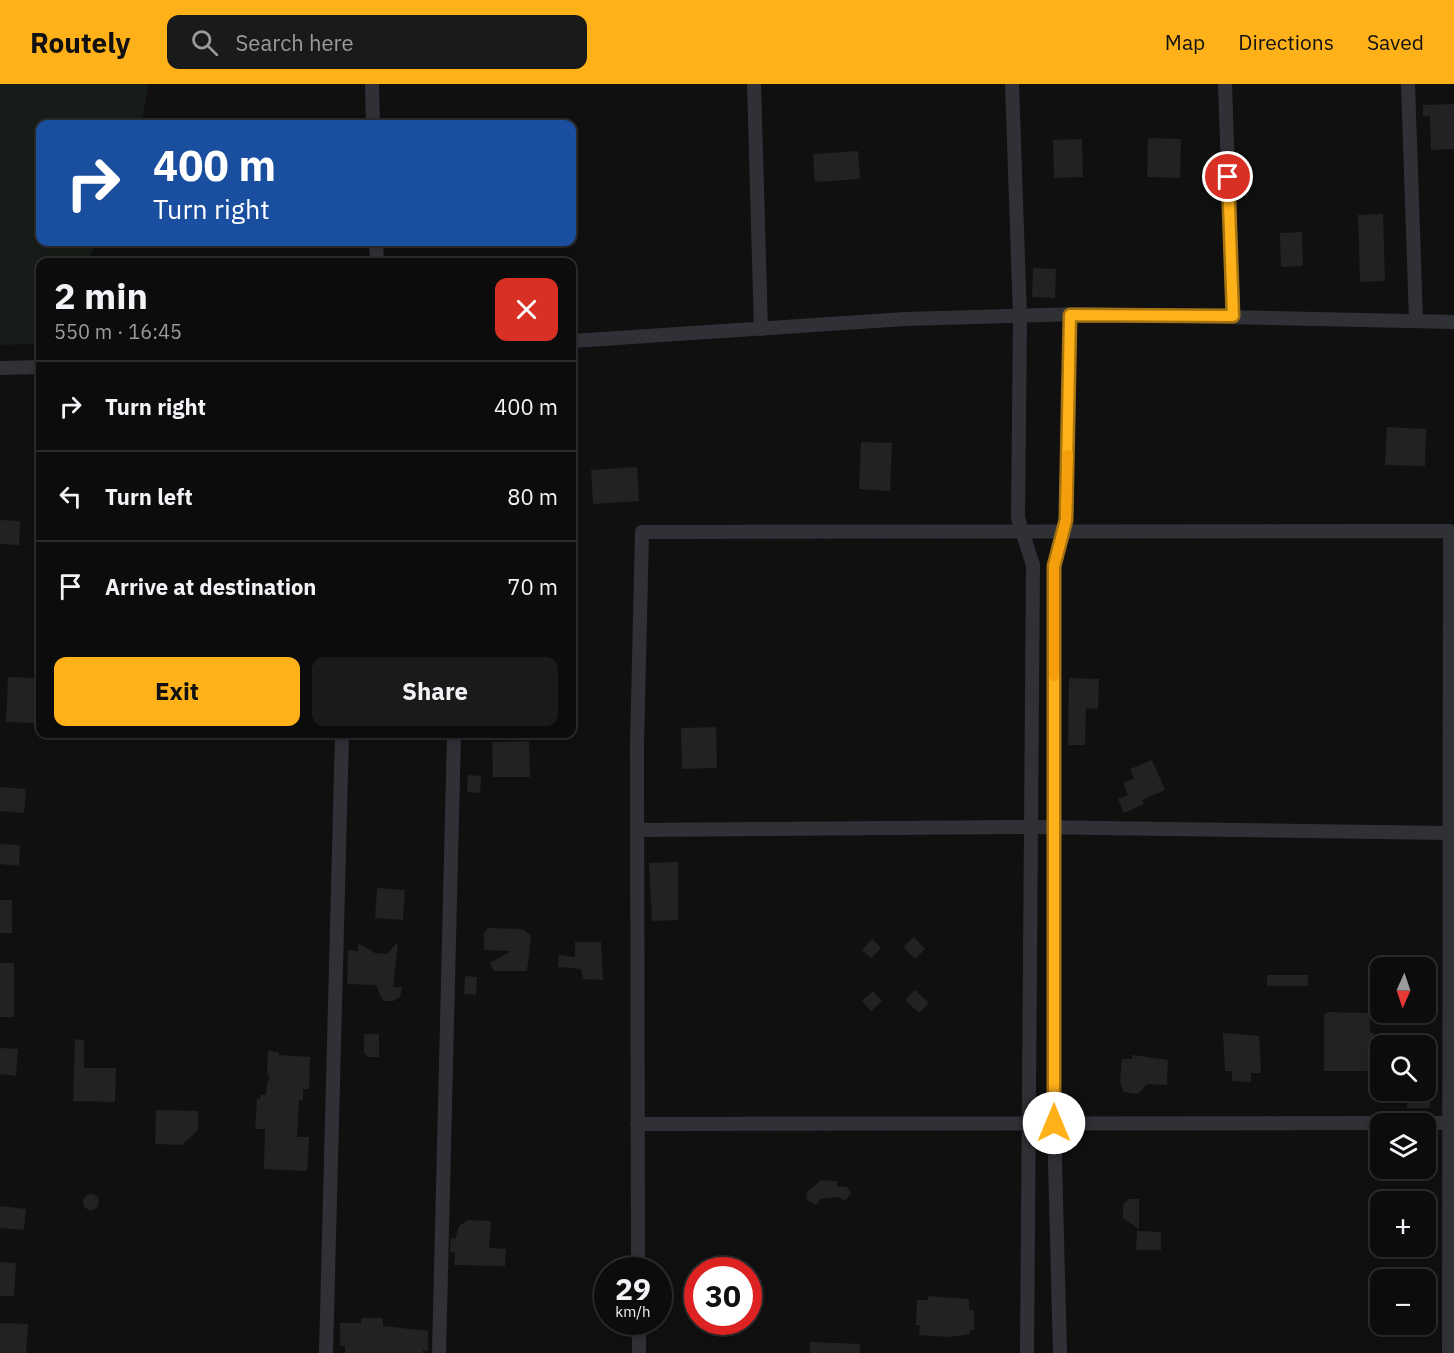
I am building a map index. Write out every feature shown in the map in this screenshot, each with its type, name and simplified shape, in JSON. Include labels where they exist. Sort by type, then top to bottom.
[{"type":"street","points":[[372,84],[373,120]]},
{"type":"street","points":[[754,84],[761,329]]},
{"type":"street","points":[[1012,84],[1020,317],[1018,518],[1033,565],[1027,1353]]},
{"type":"street","points":[[1225,84],[1233,316]]},
{"type":"street","points":[[1408,84],[1416,320]]},
{"type":"street","points":[[576,341],[905,319],[1070,315],[1233,316],[1454,322]]},
{"type":"street","points":[[1060,1353],[1054,1123],[1054,566],[1064,532],[1070,315]]},
{"type":"street","points":[[0,368],[36,367]]},
{"type":"street","points":[[638,1257],[637,745],[642,532],[1450,531],[1449,1353]]},
{"type":"street","points":[[326,1353],[342,738]]},
{"type":"street","points":[[439,1353],[454,738]]},
{"type":"street","points":[[638,831],[1032,827],[1448,833]]},
{"type":"street","points":[[638,1124],[1448,1123]]},
{"type":"street","points":[[639,1335],[639,1353]]},
{"type":"shaded area","points":[[0,84],[148,84],[143,120],[36,120],[36,246],[96,246],[88,258],[36,258],[36,344],[0,345]]},
{"type":"building","points":[[1454,104],[1454,149],[1431,150],[1430,116],[1423,116],[1423,105]]},
{"type":"building","points":[[1148,138],[1181,139],[1180,178],[1147,177]]},
{"type":"building","points":[[1082,139],[1083,177],[1054,178],[1053,140]]},
{"type":"building","points":[[858,151],[860,179],[815,182],[813,154]]},
{"type":"building","points":[[1383,214],[1385,281],[1360,282],[1358,215]]},
{"type":"building","points":[[1302,232],[1303,266],[1281,267],[1280,233]]},
{"type":"building","points":[[1033,268],[1056,269],[1055,298],[1032,297]]},
{"type":"building","points":[[1387,427],[1426,429],[1425,466],[1385,465]]},
{"type":"building","points":[[861,442],[892,443],[890,491],[859,489]]},
{"type":"building","points":[[637,467],[639,501],[593,504],[591,470]]},
{"type":"building","points":[[0,520],[20,521],[19,545],[0,544]]},
{"type":"building","points":[[8,677],[36,678],[35,723],[6,722]]},
{"type":"building","points":[[1069,678],[1099,679],[1098,709],[1086,708],[1085,745],[1068,745]]},
{"type":"building","points":[[716,727],[717,768],[682,769],[681,728]]},
{"type":"building","points":[[529,741],[530,777],[493,777],[492,742]]},
{"type":"building","points":[[1152,760],[1165,790],[1142,800],[1144,804],[1124,813],[1118,799],[1128,795],[1123,783],[1134,778],[1130,769]]},
{"type":"building","points":[[468,775],[481,776],[480,793],[467,792]]},
{"type":"building","points":[[0,787],[26,789],[24,813],[0,811]]},
{"type":"building","points":[[0,844],[20,845],[19,866],[0,864]]},
{"type":"building","points":[[678,862],[678,920],[652,921],[649,863]]},
{"type":"building","points":[[377,888],[405,890],[403,920],[375,918]]},
{"type":"building","points":[[0,900],[12,900],[12,933],[0,933]]},
{"type":"building","points":[[488,928],[523,929],[531,936],[527,971],[494,971],[490,963],[511,951],[484,950],[484,933]]},
{"type":"building","points":[[914,937],[925,949],[915,959],[903,947]]},
{"type":"building","points":[[872,939],[881,948],[871,958],[862,950]]},
{"type":"building","points":[[398,942],[393,987],[402,987],[400,997],[393,1001],[383,1001],[376,985],[347,984],[348,950],[358,951],[358,943],[375,953],[387,954]]},
{"type":"building","points":[[575,942],[601,942],[603,980],[583,979],[581,969],[558,967],[559,955],[575,957]]},
{"type":"building","points":[[0,963],[14,963],[14,1017],[0,1017]]},
{"type":"building","points":[[1267,975],[1308,975],[1308,986],[1267,986]]},
{"type":"building","points":[[465,976],[477,977],[476,995],[464,994]]},
{"type":"building","points":[[915,990],[929,1003],[919,1013],[905,1000]]},
{"type":"building","points":[[873,991],[882,1001],[871,1011],[862,1001]]},
{"type":"building","points":[[1328,1012],[1370,1013],[1370,1033],[1374,1033],[1370,1035],[1370,1071],[1324,1071],[1324,1014]]},
{"type":"building","points":[[1223,1033],[1259,1036],[1261,1073],[1251,1073],[1251,1082],[1232,1081],[1232,1071],[1225,1071]]},
{"type":"building","points":[[364,1034],[379,1034],[379,1057],[368,1057],[364,1053]]},
{"type":"building","points":[[75,1039],[84,1040],[84,1068],[116,1068],[115,1102],[73,1101]]},
{"type":"building","points":[[0,1048],[18,1049],[16,1076],[0,1074]]},
{"type":"building","points":[[268,1051],[279,1052],[279,1055],[310,1057],[309,1089],[303,1089],[303,1100],[299,1100],[297,1137],[309,1137],[307,1171],[264,1169],[265,1129],[255,1129],[257,1099],[260,1099],[261,1095],[266,1095],[270,1078],[267,1073]]},
{"type":"building","points":[[1132,1055],[1168,1060],[1167,1085],[1147,1084],[1138,1094],[1124,1092],[1120,1082],[1122,1059],[1132,1059]]},
{"type":"building","points":[[1407,1101],[1430,1101],[1430,1108],[1407,1108]]},
{"type":"building","points":[[156,1110],[198,1111],[198,1130],[182,1145],[155,1144]]},
{"type":"building","points":[[821,1180],[837,1181],[837,1186],[847,1187],[851,1193],[845,1201],[839,1197],[820,1199],[816,1205],[806,1199],[808,1196],[805,1194]]},
{"type":"building","points":[[91,1194],[97,1196],[99,1202],[97,1208],[91,1210],[85,1208],[83,1202],[85,1196]]},
{"type":"building","points":[[1129,1199],[1139,1199],[1139,1229],[1123,1218],[1123,1205]]},
{"type":"building","points":[[0,1206],[26,1209],[24,1230],[0,1228]]},
{"type":"building","points":[[468,1220],[491,1221],[489,1248],[506,1249],[505,1266],[454,1265],[455,1252],[450,1252],[451,1238],[455,1239],[459,1226]]},
{"type":"building","points":[[1137,1231],[1161,1232],[1161,1250],[1136,1250]]},
{"type":"building","points":[[0,1262],[16,1263],[14,1296],[0,1296]]},
{"type":"building","points":[[928,1296],[969,1299],[969,1310],[974,1310],[974,1330],[970,1330],[970,1334],[949,1337],[919,1335],[920,1325],[916,1325],[917,1300],[928,1300]]},
{"type":"building","points":[[361,1318],[383,1318],[383,1326],[428,1331],[428,1351],[423,1350],[423,1353],[345,1353],[345,1346],[340,1346],[340,1323],[361,1323]]},
{"type":"building","points":[[0,1323],[28,1324],[26,1353],[0,1353]]},
{"type":"building","points":[[810,1342],[860,1344],[860,1353],[810,1353]]},
{"type":"slow traffic","points":[[1054,676],[1054,566],[1066,520],[1068,455]]},
{"type":"route","points":[[1054,1123],[1054,566],[1066,520],[1070,315],[1233,316],[1228,177]]}]
